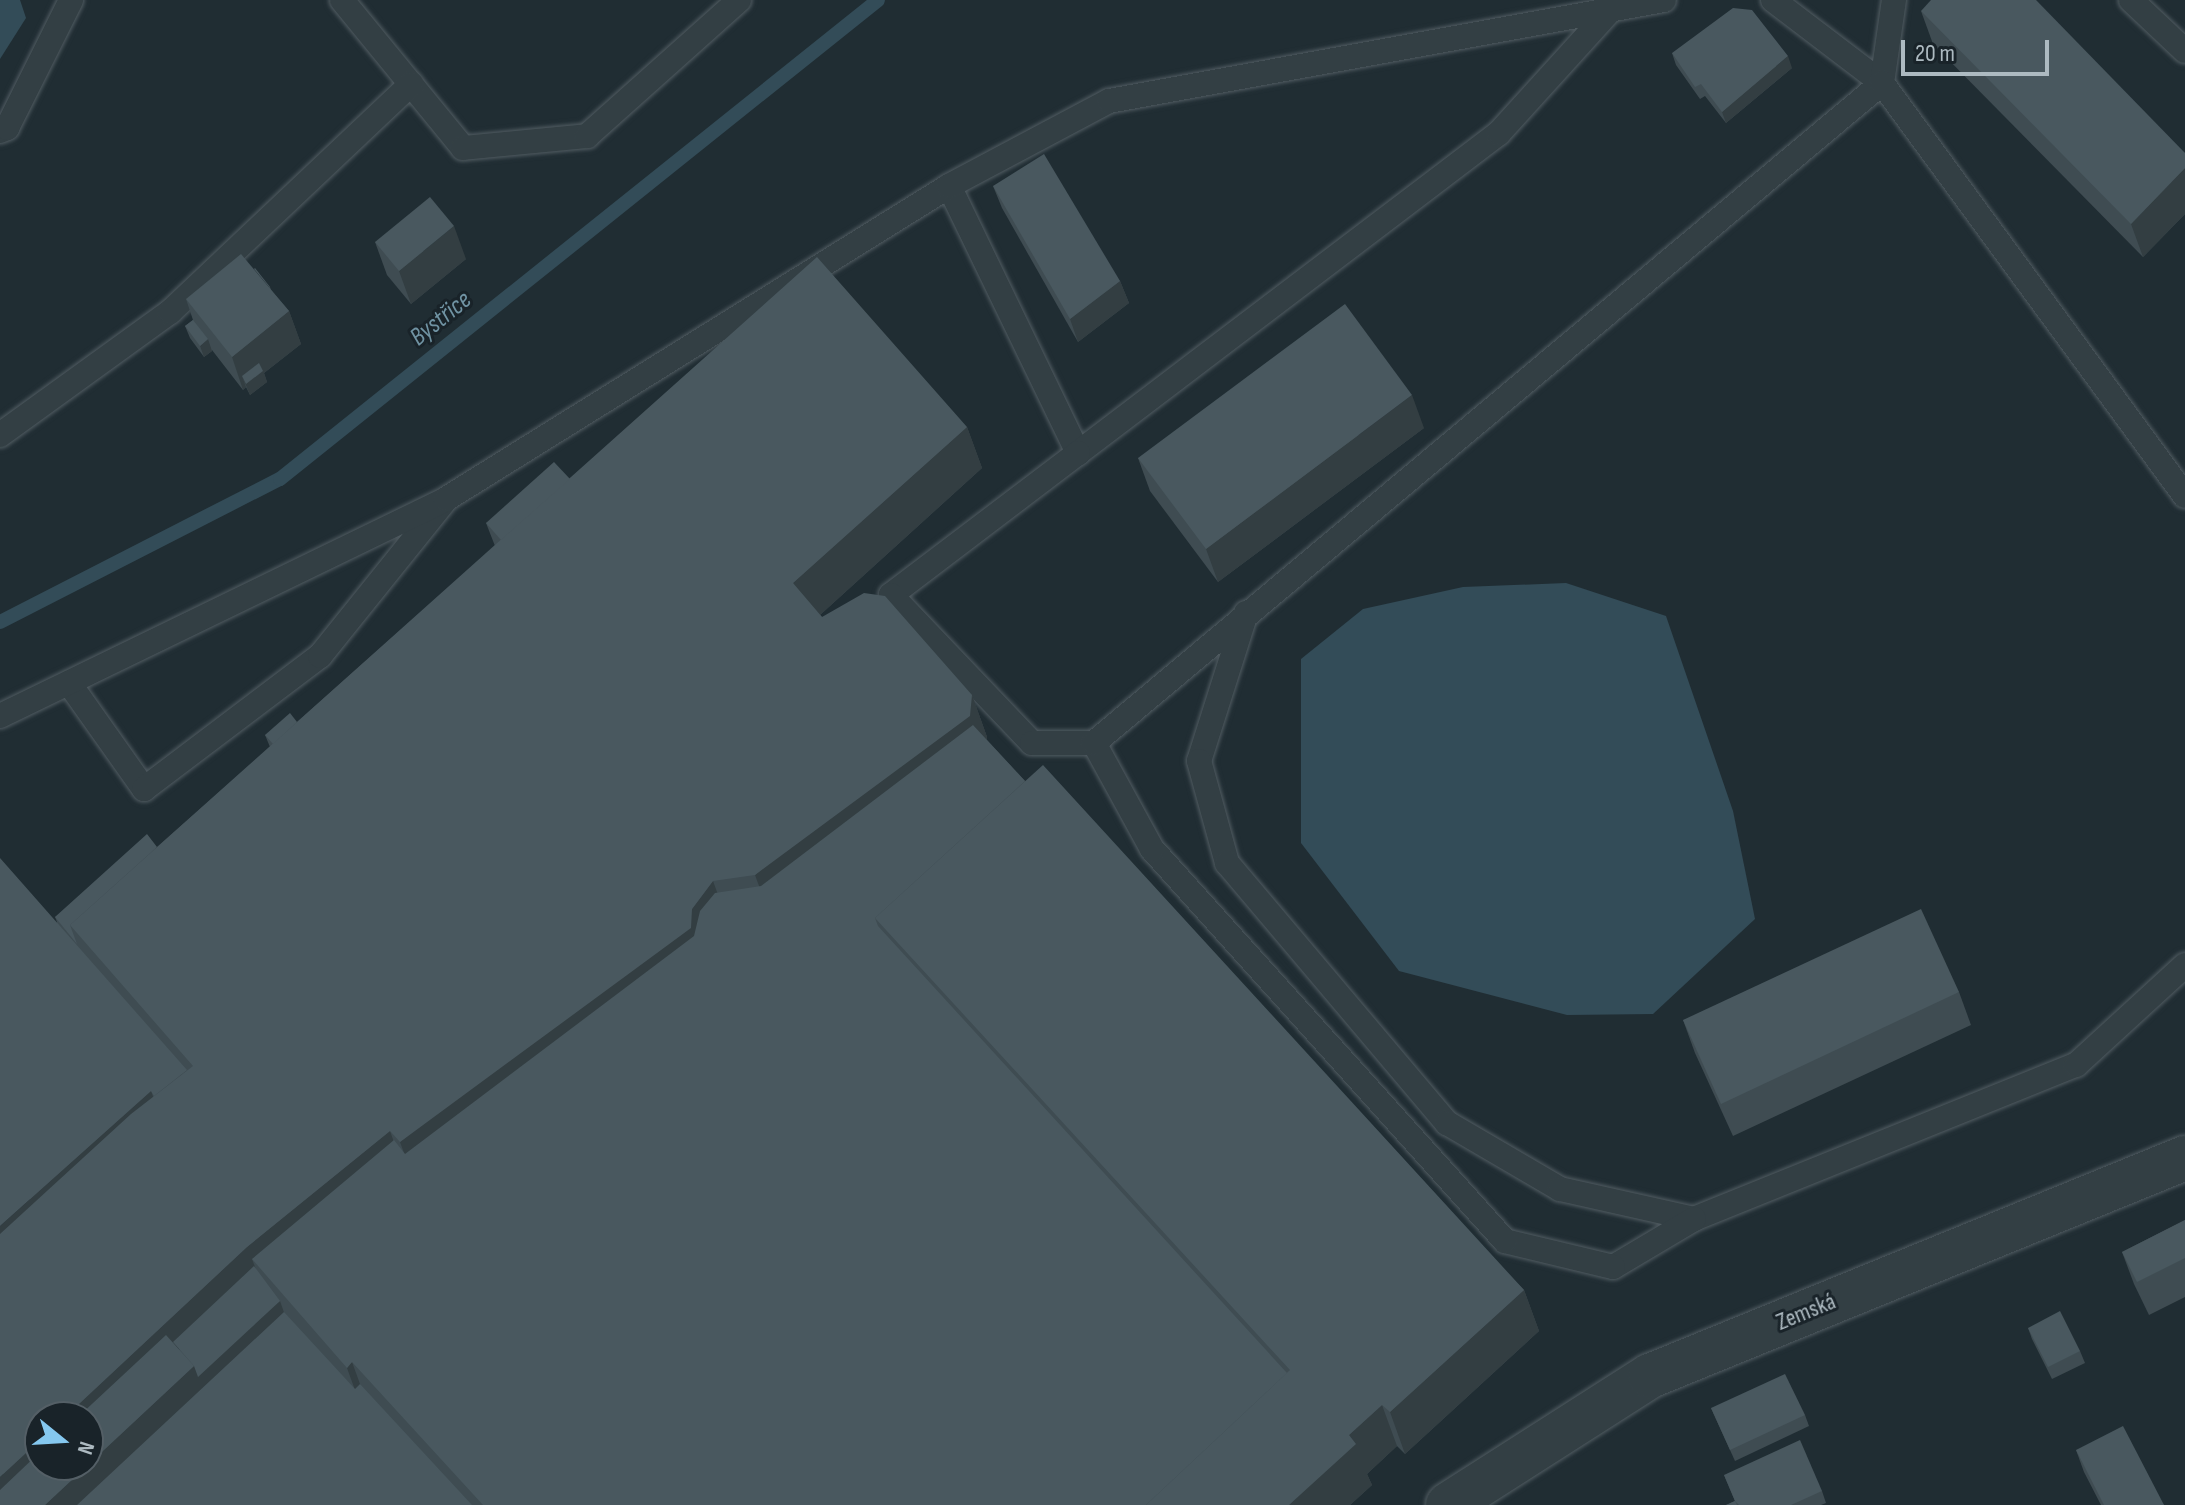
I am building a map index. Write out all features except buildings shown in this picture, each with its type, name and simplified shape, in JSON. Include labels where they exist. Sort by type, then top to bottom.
[{"type":"street","name":"Zemská","points":[[1448,1505],[1650,1376],[2185,1158]]},
{"type":"lane","points":[[0,131],[7,128],[71,0]]},
{"type":"lane","points":[[342,0],[463,148],[587,136],[739,0]]},
{"type":"lane","points":[[0,716],[446,499],[949,186],[1109,101],[1607,14],[1664,0]]},
{"type":"lane","points":[[1773,0],[1882,83],[2185,496]]},
{"type":"lane","points":[[1607,14],[1499,133],[891,595],[1032,743],[1094,743],[1882,83],[1894,0]]},
{"type":"lane","points":[[2131,0],[2185,51]]},
{"type":"lane","points":[[0,435],[170,312],[411,84]]},
{"type":"lane","points":[[949,186],[1078,453]]},
{"type":"lane","points":[[69,683],[144,789],[320,656],[446,499]]},
{"type":"lane","points":[[1246,613],[1199,761],[1227,863],[1447,1123],[1560,1189],[1694,1219]]},
{"type":"lane","points":[[1094,743],[1152,849],[1505,1241],[1613,1267],[1694,1219],[2076,1065],[2185,965]]},
{"type":"water","points":[[0,0],[20,0],[26,18],[0,59]]},
{"type":"water","points":[[1566,583],[1666,616],[1733,811],[1755,919],[1653,1014],[1567,1015],[1399,971],[1301,843],[1301,659],[1363,609],[1463,587]]},
{"type":"waterway","name":"Bystřice","points":[[0,622],[280,479],[878,0]]}]
